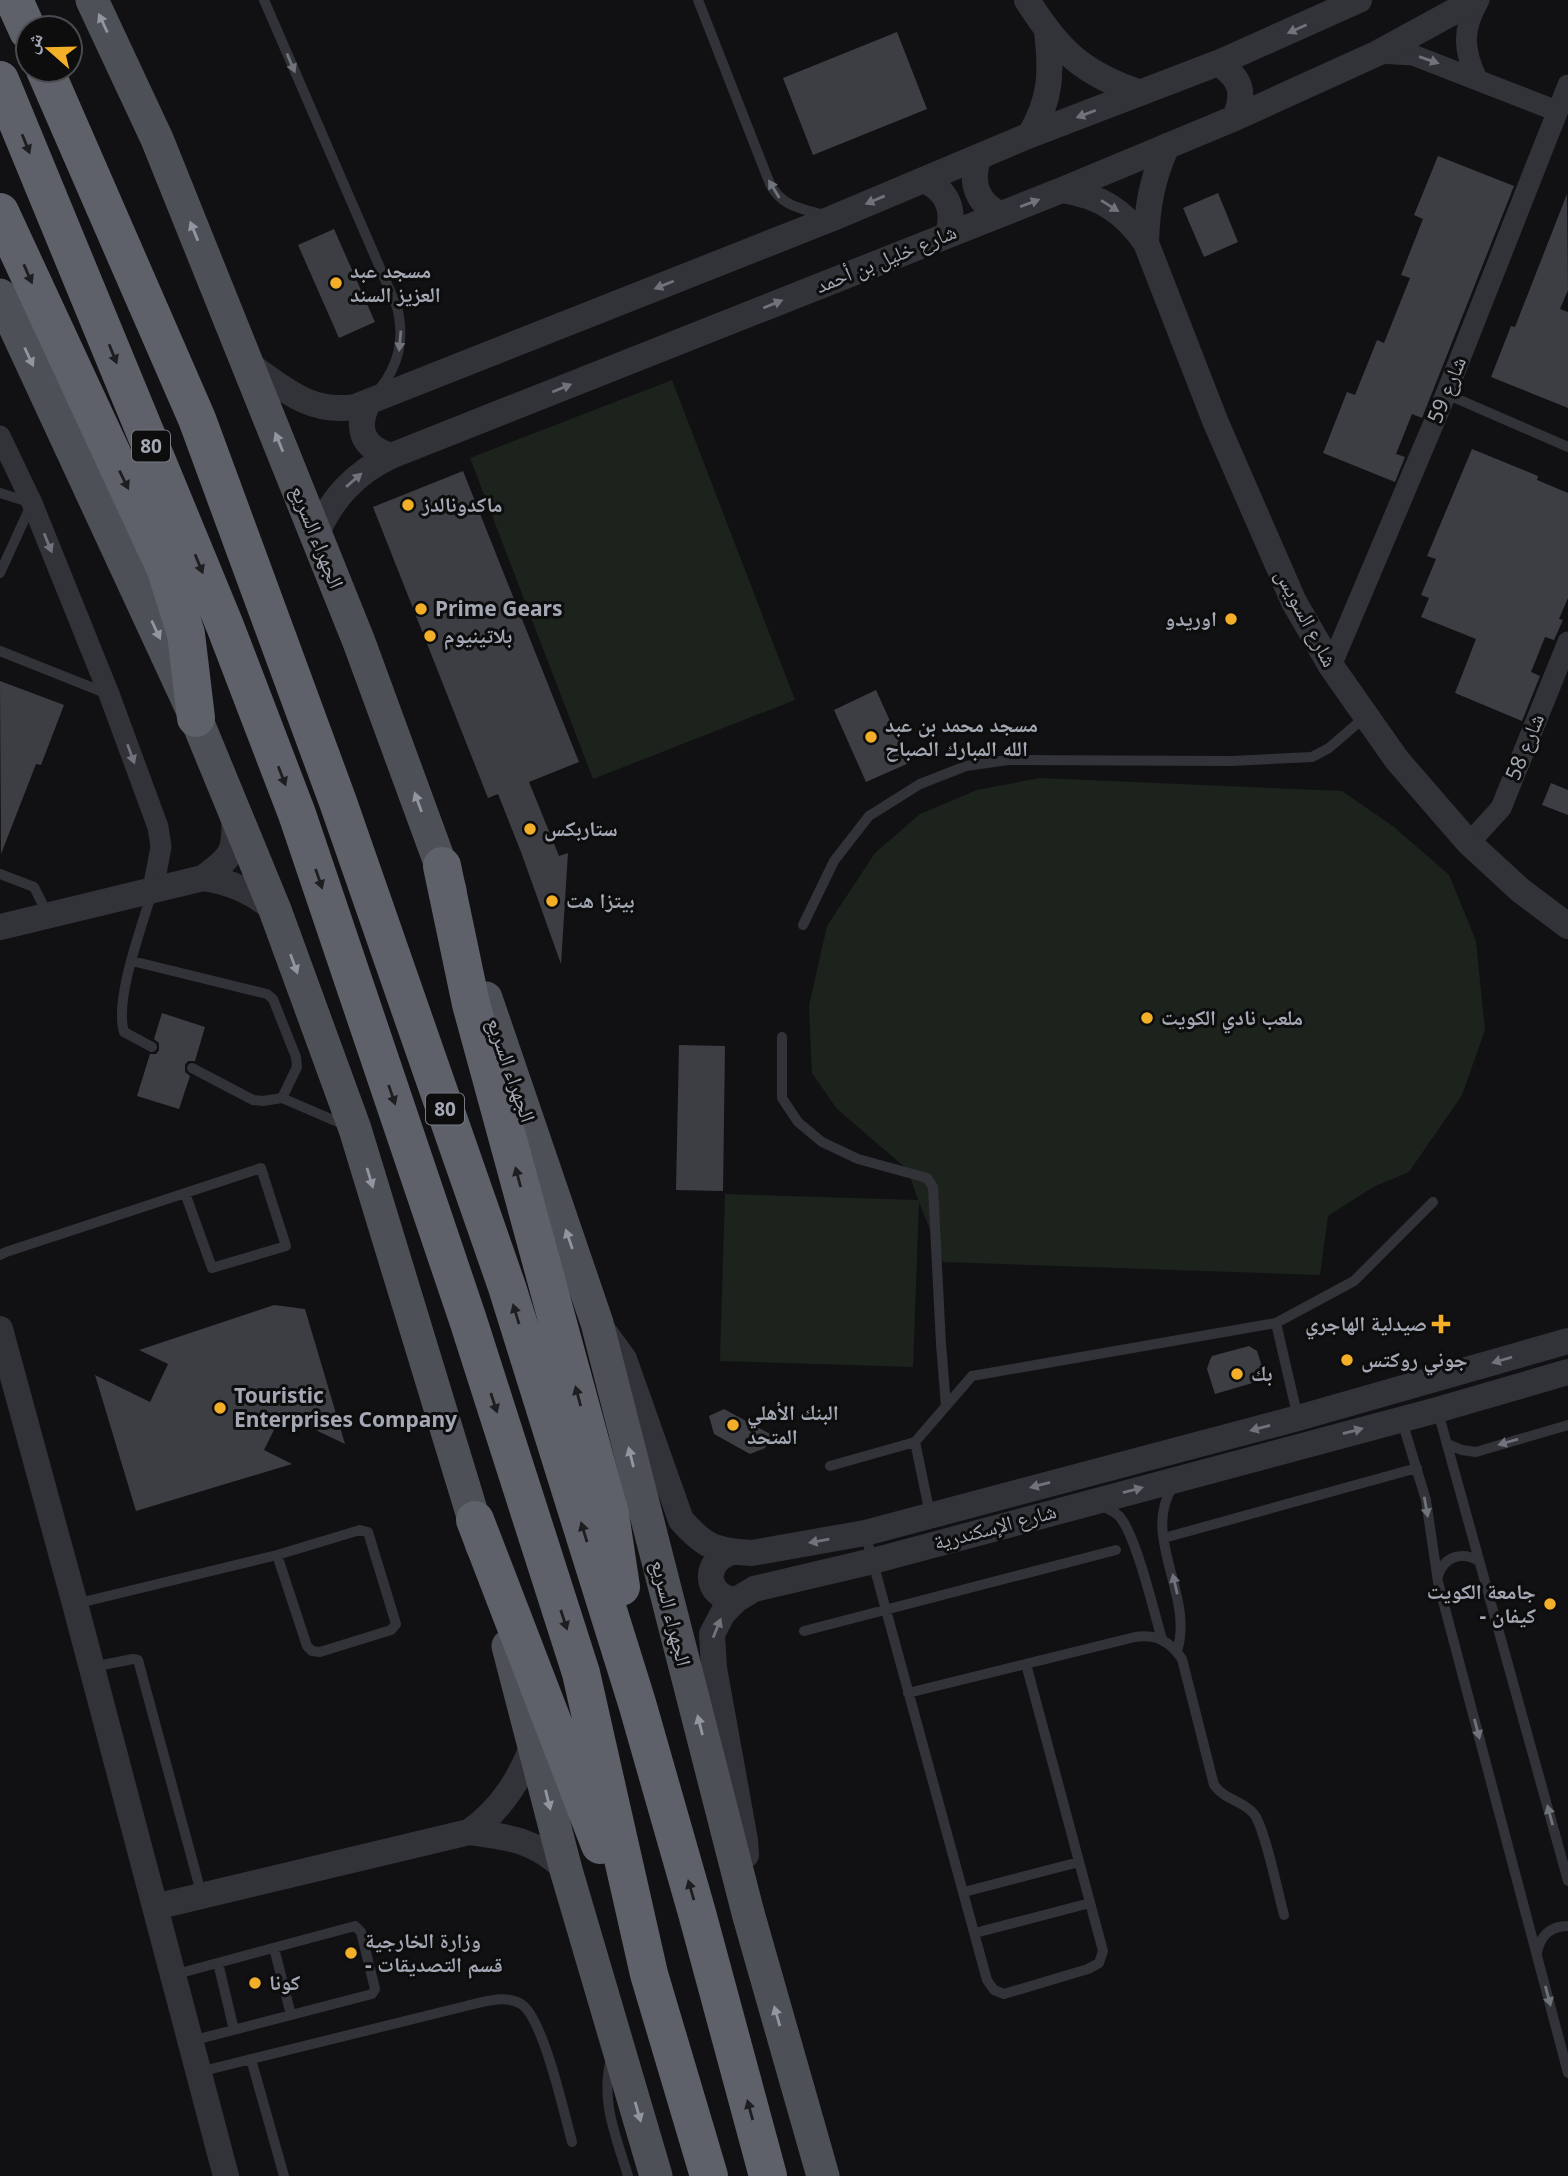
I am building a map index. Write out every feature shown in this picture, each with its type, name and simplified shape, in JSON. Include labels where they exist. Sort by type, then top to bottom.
[{"type":"highway","name":"80","points":[[0,80],[225,626],[297,814],[468,1320],[580,1673],[649,1974],[709,2176]]},
{"type":"highway","name":"80","points":[[51,84],[197,419],[338,802],[508,1287],[637,1703],[768,2176]]},
{"type":"highway","points":[[0,212],[166,570],[186,634],[197,718]]},
{"type":"highway","points":[[442,866],[471,1004],[610,1514],[637,1703]]},
{"type":"highway","points":[[475,1520],[649,1974]]},
{"type":"main road","name":"الجهراء السريع","points":[[92,0],[157,139],[359,642],[442,866],[597,1323],[748,1913],[823,2176]]},
{"type":"main road","points":[[0,295],[197,718],[275,910],[355,1129],[475,1520],[566,1870],[656,2176]]},
{"type":"street","points":[[1027,0],[1047,32],[1063,49],[1099,76],[1141,93]]},
{"type":"street","points":[[247,363],[310,404],[340,409],[368,403],[978,159],[1030,135],[1218,63],[1359,0]]},
{"type":"street","points":[[1477,0],[1469,17],[1465,38],[1468,60],[1477,79]]},
{"type":"street","name":"شارع خليل بن أحمد","points":[[316,535],[333,502],[345,487],[374,464],[391,456],[1062,190],[1235,118],[1378,53],[1477,0]]},
{"type":"street","points":[[1030,135],[1045,103],[1049,86],[1051,69],[1047,32]]},
{"type":"street","points":[[1378,53],[1413,55],[1557,111]]},
{"type":"street","points":[[1218,63],[1232,72],[1240,87],[1241,103],[1235,118]]},
{"type":"street","name":"شارع 59","points":[[1331,666],[1446,394],[1568,85]]},
{"type":"street","name":"شارع السويس","points":[[1146,243],[1150,193],[1156,169],[1167,146]]},
{"type":"street","points":[[978,159],[974,181],[976,191],[990,209],[1000,214]]},
{"type":"street","points":[[925,180],[934,185],[948,202],[951,212],[948,234]]},
{"type":"street","name":"شارع السويس","points":[[1062,190],[1083,193],[1102,200],[1119,211],[1146,243],[1216,423],[1294,602],[1331,666],[1396,760],[1469,843],[1520,890],[1568,926]]},
{"type":"street","points":[[368,403],[361,425],[364,436],[380,453],[391,456]]},
{"type":"street","points":[[0,436],[32,503],[109,694],[158,827],[161,847],[153,889]]},
{"type":"street","name":"شارع 58","points":[[1469,843],[1501,808],[1568,642]]},
{"type":"street","points":[[203,878],[228,857],[235,843],[233,804]]},
{"type":"street","points":[[0,927],[203,878],[242,888],[275,910]]},
{"type":"street","name":"شارع الإسكندرية","points":[[597,1323],[624,1359],[681,1520],[700,1541],[733,1552],[752,1553],[865,1533],[1298,1418],[1568,1341]]},
{"type":"street","points":[[0,1329],[226,2176]]},
{"type":"street","name":"شارع الإسكندرية","points":[[748,1913],[745,1840],[714,1668],[712,1634],[723,1613],[736,1600],[754,1589],[873,1561],[1437,1410],[1568,1372]]},
{"type":"street","points":[[1429,1381],[1437,1410]]},
{"type":"street","points":[[1393,1392],[1401,1418]]},
{"type":"street","points":[[733,1552],[725,1554],[714,1564],[711,1579],[713,1587],[722,1597],[736,1600]]},
{"type":"street","points":[[469,1832],[484,1822],[509,1793],[534,1743]]},
{"type":"street","points":[[155,1907],[469,1832],[525,1841],[554,1858],[566,1870]]},
{"type":"lane","points":[[264,0],[401,321],[401,344],[395,365],[389,378],[368,403]]},
{"type":"lane","points":[[698,0],[770,184],[778,198],[792,206],[832,218]]},
{"type":"lane","points":[[1446,394],[1568,447]]},
{"type":"lane","points":[[0,493],[32,503],[0,573]]},
{"type":"lane","points":[[0,651],[109,694]]},
{"type":"lane","points":[[803,925],[834,861],[869,816],[920,784],[966,766],[1008,760],[1231,761],[1312,757],[1329,748],[1366,716]]},
{"type":"lane","points":[[0,874],[34,887],[48,916]]},
{"type":"lane","points":[[152,1047],[124,1032],[120,1021],[132,961],[153,889]]},
{"type":"lane","points":[[132,961],[267,994],[273,999],[296,1057],[297,1067],[282,1098]]},
{"type":"lane","points":[[782,1037],[782,1097],[798,1122],[822,1142],[858,1159],[927,1178],[933,1187],[946,1406]]},
{"type":"lane","points":[[192,1068],[253,1100],[282,1098],[355,1129]]},
{"type":"lane","points":[[0,1255],[185,1193],[261,1168],[286,1246],[212,1268],[185,1193]]},
{"type":"lane","points":[[830,1466],[915,1442],[972,1376],[1276,1323],[1354,1281],[1433,1202]]},
{"type":"lane","points":[[1276,1323],[1298,1418]]},
{"type":"lane","points":[[1437,1410],[1568,1881]]},
{"type":"lane","points":[[1401,1418],[1426,1500],[1438,1583],[1568,2073]]},
{"type":"lane","points":[[1447,1444],[1462,1450],[1476,1451],[1568,1425]]},
{"type":"lane","points":[[915,1442],[930,1514]]},
{"type":"lane","points":[[1164,1538],[1417,1468]]},
{"type":"lane","points":[[1177,1651],[1181,1612],[1161,1524],[1163,1506],[1180,1477]]},
{"type":"lane","points":[[1087,1502],[1106,1508],[1126,1526],[1162,1639]]},
{"type":"lane","points":[[75,1604],[277,1555],[360,1531],[368,1532],[396,1624],[391,1630],[320,1652],[312,1651],[307,1646],[277,1555]]},
{"type":"lane","points":[[865,1533],[990,1986],[999,1992],[1010,1993],[1088,1969],[1098,1963],[1103,1951],[1026,1664]]},
{"type":"lane","points":[[804,1631],[1116,1550]]},
{"type":"lane","points":[[1438,1583],[1439,1573],[1451,1558],[1471,1556],[1479,1561]]},
{"type":"lane","points":[[908,1693],[1135,1637],[1162,1639],[1177,1651],[1184,1667],[1214,1785],[1228,1799],[1245,1806],[1257,1819],[1284,1915]]},
{"type":"lane","points":[[92,1667],[132,1658],[138,1660],[202,1896]]},
{"type":"lane","points":[[964,1892],[1079,1862]]},
{"type":"lane","points":[[975,1933],[1090,1903]]},
{"type":"lane","points":[[1536,1954],[1544,1935],[1552,1929],[1568,1926]]},
{"type":"lane","points":[[173,1975],[355,1927],[361,1932],[375,1989],[372,1994],[191,2041]]},
{"type":"lane","points":[[274,1948],[291,2015]]},
{"type":"lane","points":[[218,1962],[234,2030]]},
{"type":"lane","points":[[199,2071],[478,2003],[508,1999],[519,2002],[526,2008],[539,2027],[572,2142]]},
{"type":"lane","points":[[617,2039],[608,2068],[607,2107],[628,2176]]},
{"type":"lane","points":[[251,2059],[284,2176]]},
{"type":"shaded area","points":[[672,380],[795,700],[593,779],[470,458]]},
{"type":"shaded area","name":"ملعب نادي الكويت","points":[[1040,778],[1342,791],[1394,827],[1449,875],[1476,941],[1485,1030],[1462,1095],[1409,1172],[1373,1187],[1328,1216],[1320,1275],[943,1262],[919,1202],[913,1367],[720,1361],[725,1194],[918,1200],[908,1170],[837,1109],[812,1073],[809,1006],[827,926],[875,853],[920,814],[977,790]]},
{"type":"building","points":[[897,32],[927,109],[813,155],[783,78]]},
{"type":"building","points":[[1438,156],[1514,186],[1422,418],[1412,414],[1396,454],[1405,457],[1395,482],[1323,453],[1347,392],[1355,395],[1377,340],[1384,343],[1410,278],[1401,275],[1423,219],[1414,215]]},
{"type":"building","points":[[1218,193],[1238,242],[1204,257],[1183,208]]},
{"type":"building","points":[[1567,194],[1568,290],[1560,309],[1568,312],[1568,408],[1491,377],[1511,326],[1515,327]]},
{"type":"building","name":"مسجد عبد العزيز السند","points":[[334,229],[375,322],[339,338],[298,245]]},
{"type":"building","points":[[1472,449],[1538,476],[1537,480],[1568,493],[1568,598],[1559,619],[1563,620],[1554,640],[1545,637],[1531,672],[1540,676],[1522,721],[1455,693],[1476,639],[1421,617],[1429,598],[1421,595],[1436,559],[1427,556]]},
{"type":"building","points":[[463,471],[579,762],[529,782],[559,856],[568,853],[561,964],[498,794],[488,798],[373,507]]},
{"type":"building","points":[[0,681],[64,705],[41,765],[36,764],[1,854]]},
{"type":"building","name":"مسجد محمد بن عبد الله المبارك الصباح","points":[[876,690],[909,763],[866,782],[834,710]]},
{"type":"building","points":[[1551,783],[1568,790],[1568,815],[1542,805]]},
{"type":"building","points":[[162,1013],[205,1027],[195,1061],[188,1061],[185,1065],[185,1072],[190,1076],[179,1109],[137,1096],[150,1054],[156,1054],[159,1050],[159,1043],[154,1039]]},
{"type":"building","points":[[679,1045],[725,1046],[723,1191],[676,1190]]},
{"type":"building","name":"Touristic Enterprises Company","points":[[274,1305],[305,1309],[345,1444],[282,1414],[264,1450],[292,1464],[136,1511],[95,1375],[150,1402],[168,1364],[139,1350]]},
{"type":"building","name":"بك","points":[[1249,1346],[1257,1351],[1266,1379],[1215,1394],[1207,1369],[1212,1356]]},
{"type":"building","name":"البنك الأهلي المتحد","points":[[724,1409],[772,1435],[765,1448],[750,1454],[714,1434],[709,1416]]},
{"type":"place","name":"مسجد عبد العزيز السند","points":[[336,283]]},
{"type":"place","name":"ماكدونالدز","points":[[408,505]]},
{"type":"place","name":"Prime Gears","points":[[421,609]]},
{"type":"place","name":"اوريدو","points":[[1231,619]]},
{"type":"place","name":"بلاتينيوم","points":[[430,636]]},
{"type":"place","name":"مسجد محمد بن عبد الله المبارك الصباح","points":[[871,737]]},
{"type":"place","name":"ستاربكس","points":[[530,829]]},
{"type":"place","name":"بيتزا هت","points":[[552,901]]},
{"type":"place","name":"ملعب نادي الكويت","points":[[1147,1018]]},
{"type":"place","name":"صيدلية الهاجري","points":[[1441,1324]]},
{"type":"place","name":"جوني روكتس","points":[[1347,1360]]},
{"type":"place","name":"بك","points":[[1237,1374]]},
{"type":"place","name":"Touristic Enterprises Company","points":[[220,1408]]},
{"type":"place","name":"البنك الأهلي المتحد","points":[[733,1425]]},
{"type":"place","name":"جامعة الكويت - كيفان","points":[[1550,1604]]},
{"type":"place","name":"وزارة الخارجية - قسم التصديقات","points":[[351,1953]]},
{"type":"place","name":"كونا","points":[[255,1983]]}]
